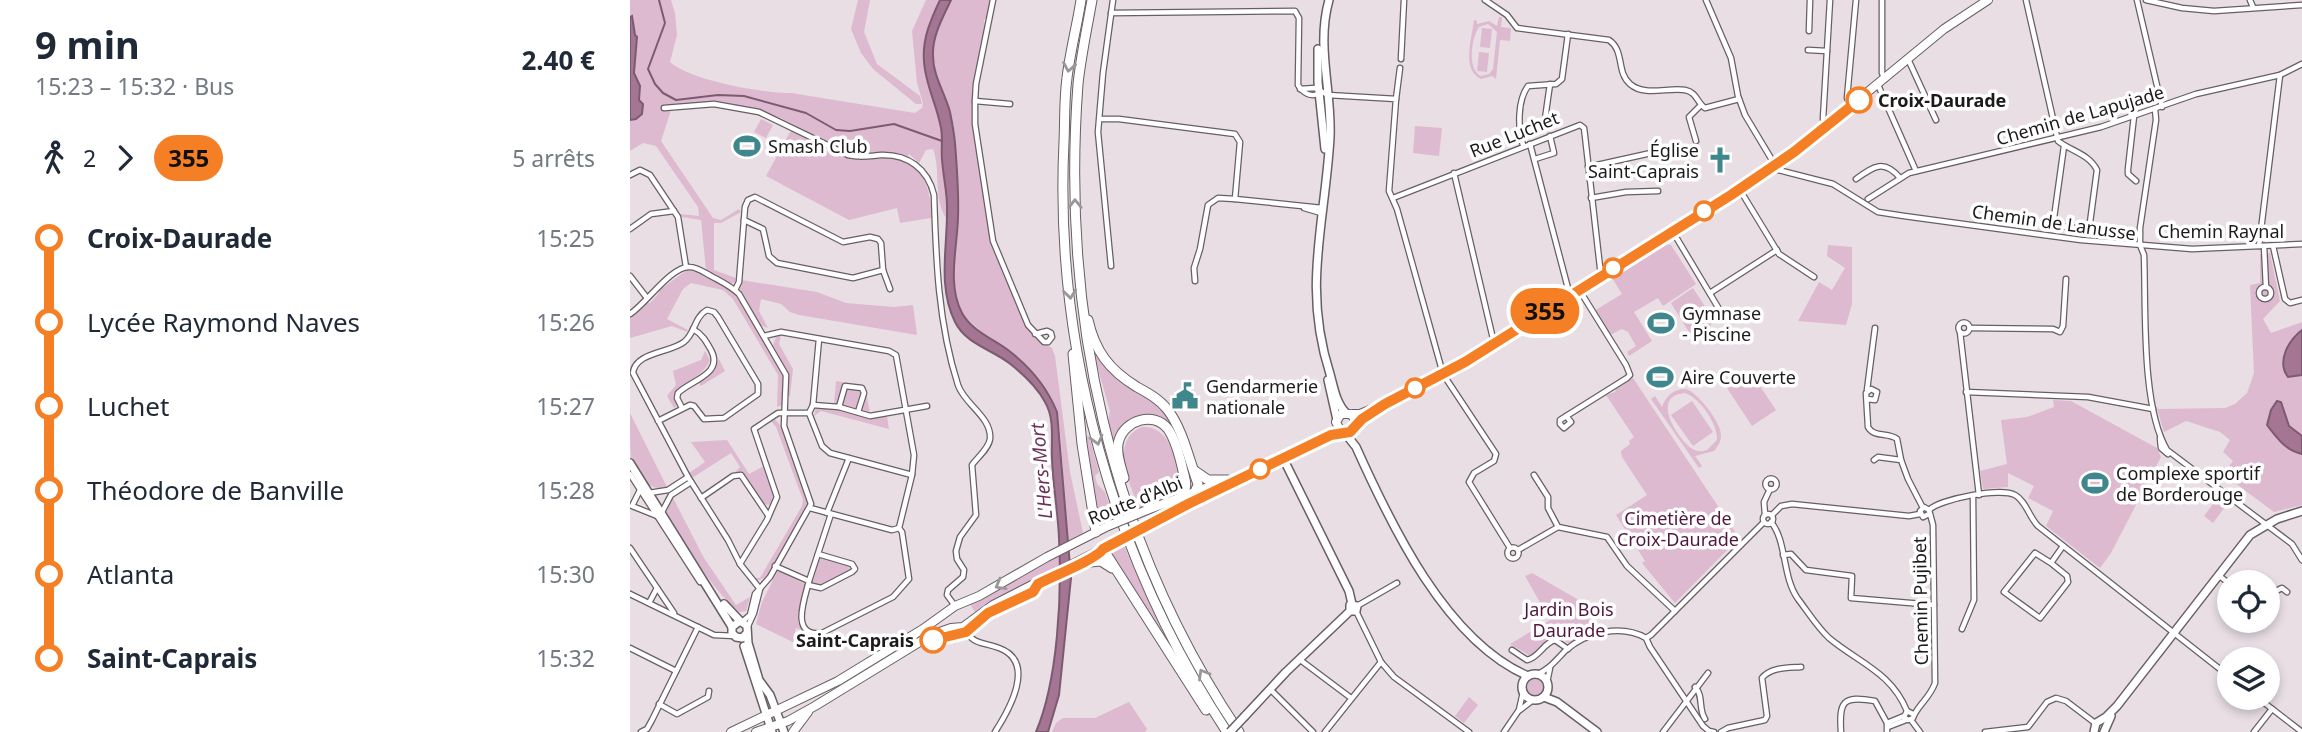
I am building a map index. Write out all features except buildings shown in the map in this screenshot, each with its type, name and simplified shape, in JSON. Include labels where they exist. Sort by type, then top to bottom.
[{"type":"highway","points":[[1081,0],[1067,79],[1063,245],[1090,413],[1125,529],[1172,638],[1228,732]]},
{"type":"highway","points":[[1092,0],[1079,81],[1074,163],[1085,336],[1100,411],[1116,472],[1148,560],[1182,636],[1239,732]]},
{"type":"highway","points":[[1079,272],[1098,352],[1117,374],[1155,398],[1168,411],[1193,470],[1198,491]]},
{"type":"highway","points":[[1074,325],[1071,342],[1096,532]]},
{"type":"highway","points":[[1148,560],[1146,544],[1121,469],[1118,441],[1124,429],[1144,419],[1157,421],[1168,430],[1193,485],[1206,495],[1213,493]]},
{"type":"highway","points":[[1182,463],[1187,484],[1185,500]]},
{"type":"highway","points":[[1193,470],[1203,478],[1228,480]]},
{"type":"highway","points":[[1185,500],[1198,491]]},
{"type":"highway","points":[[1103,549],[1222,732]]},
{"type":"highway","points":[[1082,561],[1101,561],[1115,570]]},
{"type":"main road","points":[[1385,404],[1344,433],[1338,429],[1336,421],[1341,414],[1362,413],[1385,404],[1443,374],[1740,190],[1826,127],[1944,29],[1988,0]]},
{"type":"main road","points":[[1349,413],[1356,421],[1355,427]]},
{"type":"main road","name":"Route d'Albi","points":[[964,603],[1049,555],[1108,526],[1147,510],[1213,493],[1328,431],[1336,421]]},
{"type":"main road","name":"Route d'Albi","points":[[1261,468],[1284,460],[1331,435],[1344,433]]},
{"type":"main road","name":"Route d'Albi","points":[[1198,491],[1248,475]]},
{"type":"main road","name":"Route d'Albi","points":[[971,621],[993,606],[1151,524],[1185,500]]},
{"type":"main road","points":[[1079,540],[1085,548],[1082,561]]},
{"type":"main road","points":[[731,732],[775,708],[838,681],[955,606],[964,603],[971,611],[971,621],[963,627],[931,635],[782,728],[756,732]]},
{"type":"main road","points":[[945,614],[951,628]]},
{"type":"main road","points":[[793,732],[815,706]]},
{"type":"street","points":[[993,0],[976,84],[975,124],[993,240],[1025,321],[1035,334]]},
{"type":"street","points":[[1111,266],[1098,132],[1113,0]]},
{"type":"street","points":[[1327,0],[1322,66],[1330,138],[1315,256],[1315,299],[1327,365],[1339,405],[1349,413]]},
{"type":"street","points":[[1401,59],[1404,0]]},
{"type":"street","points":[[1485,0],[1507,15],[1517,28],[1606,38],[1619,50],[1624,77],[1634,88],[1686,90],[1695,94],[1701,105],[1707,108],[1739,99]]},
{"type":"street","points":[[1706,0],[1731,58],[1745,115],[1775,166],[1780,172],[1833,184],[1861,200],[1864,197],[1867,201]]},
{"type":"street","points":[[1809,31],[1810,0]]},
{"type":"street","points":[[1826,127],[1823,119],[1830,0]]},
{"type":"street","points":[[1850,107],[1847,98],[1856,0]]},
{"type":"street","points":[[1882,0],[1882,82],[1916,172]]},
{"type":"street","points":[[2026,0],[2057,139],[2095,166],[2089,230],[2053,225],[2064,146]]},
{"type":"street","points":[[2137,0],[2162,107]]},
{"type":"street","points":[[2146,0],[2182,8],[2214,11],[2302,5]]},
{"type":"street","points":[[2250,0],[2253,7]]},
{"type":"street","points":[[1111,13],[1295,11],[1299,18],[1297,78],[1300,89],[1314,95],[1396,99]]},
{"type":"street","points":[[1522,145],[1518,129],[1523,93],[1531,85],[1556,84],[1562,79],[1568,34]]},
{"type":"street","points":[[1808,50],[1827,51]]},
{"type":"street","points":[[1908,60],[1936,120]]},
{"type":"street","name":"Chemin de Lapujade","points":[[1867,201],[1900,178],[1916,172],[2057,139],[2219,88],[2280,75],[2302,64]]},
{"type":"street","points":[[1322,66],[1324,94]]},
{"type":"street","points":[[1400,68],[1389,191],[1443,374],[1496,454],[1494,461],[1474,473],[1469,482],[1510,548],[1508,553],[1511,558],[1518,556],[1518,550]]},
{"type":"street","points":[[2266,287],[2262,246],[2280,75]]},
{"type":"street","points":[[1545,119],[1550,85]]},
{"type":"street","points":[[975,101],[1010,104]]},
{"type":"street","points":[[664,108],[713,104],[759,112],[848,155],[863,158],[893,155],[908,159],[923,170],[931,183],[934,195],[936,283],[942,317],[958,385],[983,418],[990,437],[989,443],[972,465],[976,515],[956,546],[957,559],[964,570],[963,578],[948,590],[947,595],[955,606]]},
{"type":"street","points":[[1696,141],[1689,117],[1701,105]]},
{"type":"street","points":[[2140,245],[2142,206],[2156,120],[2155,109]]},
{"type":"street","points":[[2134,116],[2127,169],[2128,174],[2136,181]]},
{"type":"street","points":[[1100,119],[1235,134],[1240,142],[1235,199]]},
{"type":"street","name":"Rue Luchet","points":[[1392,198],[1522,145],[1575,125],[1582,125],[1601,276]]},
{"type":"street","points":[[1535,159],[1554,153],[1550,136]]},
{"type":"street","points":[[1530,144],[1570,296]]},
{"type":"street","points":[[1588,167],[1660,151]]},
{"type":"street","points":[[1856,179],[1883,165],[1890,167],[1900,178]]},
{"type":"street","points":[[630,175],[640,170],[648,173],[674,211],[681,227],[685,267]]},
{"type":"street","points":[[1454,173],[1494,344]]},
{"type":"street","points":[[1740,190],[1782,256],[1814,277]]},
{"type":"street","points":[[1591,198],[1626,192],[1658,191]]},
{"type":"street","points":[[735,290],[739,282],[745,205],[755,197],[843,242],[874,237],[881,243],[883,270],[890,289]]},
{"type":"street","points":[[1195,281],[1194,268],[1208,205],[1218,198],[1322,211]]},
{"type":"street","name":"Chemin de Lanusse","points":[[1867,201],[1878,212],[2081,240],[2140,245],[2144,255],[2150,398],[2163,450],[2291,544],[2302,560]]},
{"type":"street","points":[[630,229],[651,214],[674,211]]},
{"type":"street","points":[[744,220],[763,229],[769,256],[777,263],[856,278],[883,270]]},
{"type":"street","points":[[1672,232],[1725,318]]},
{"type":"street","name":"Chemin Raynal","points":[[2140,245],[2192,249],[2302,244]]},
{"type":"street","points":[[2273,246],[2285,299],[2290,303],[2302,300]]},
{"type":"street","points":[[1710,293],[1777,250]]},
{"type":"street","points":[[630,314],[685,267],[697,269],[735,290],[786,375],[784,426],[811,501],[810,508],[761,589],[755,594],[744,626],[743,638],[734,632]]},
{"type":"street","points":[[630,276],[647,298]]},
{"type":"street","points":[[1962,629],[1974,600],[1976,495],[1959,327],[1962,323],[1970,328],[2053,328],[2060,332],[2063,326],[2066,279]]},
{"type":"street","points":[[1566,416],[1571,422],[1564,428],[1560,420],[1566,416],[1630,375],[1579,290]]},
{"type":"street","points":[[658,421],[692,405],[704,419],[722,418],[754,398],[760,389],[712,310],[704,311],[686,341],[640,361],[633,368],[634,375],[658,421],[689,480],[728,540],[740,564],[761,589]]},
{"type":"street","points":[[1867,391],[1873,390],[1878,394],[1875,400],[1867,399],[1867,391],[1875,328]]},
{"type":"street","points":[[1960,332],[1965,334],[1970,328]]},
{"type":"street","points":[[682,408],[677,398],[678,393],[710,371],[715,362],[704,339],[693,329]]},
{"type":"street","points":[[764,337],[778,332],[892,352],[897,358],[914,455],[899,528],[910,575],[908,581],[893,597],[816,634],[804,627],[801,620],[829,514],[849,458]]},
{"type":"street","points":[[819,339],[813,405],[809,413],[824,449],[912,475]]},
{"type":"street","points":[[1327,365],[1336,421]]},
{"type":"street","points":[[839,407],[846,385],[862,388],[864,393],[858,412]]},
{"type":"street","points":[[1966,392],[2088,397],[2153,409]]},
{"type":"street","name":"Chemin Pujibet","points":[[1867,399],[1867,427],[1873,433],[1894,436],[1897,439],[1908,479],[1934,532],[1934,683],[1924,704],[1908,716]]},
{"type":"street","points":[[813,405],[839,407],[870,416],[927,406]]},
{"type":"street","points":[[740,564],[768,516],[776,495],[753,431],[767,418],[783,413],[809,413]]},
{"type":"street","points":[[1355,427],[1356,447]]},
{"type":"street","points":[[1344,433],[1356,447],[1401,539],[1432,588],[1470,633],[1512,668],[1529,678],[1542,677],[1546,689],[1557,702],[1597,732]]},
{"type":"street","points":[[1874,460],[1878,457],[1901,460]]},
{"type":"street","points":[[1284,460],[1381,662],[1394,677],[1460,730],[1469,732]]},
{"type":"street","points":[[630,463],[659,514],[744,645],[771,729]]},
{"type":"street","points":[[630,474],[645,489],[663,492],[689,480]]},
{"type":"street","points":[[701,498],[733,476],[741,475],[768,516]]},
{"type":"street","points":[[1534,475],[1548,497],[1548,508],[1558,527]]},
{"type":"street","points":[[659,514],[671,495],[689,480]]},
{"type":"street","points":[[645,489],[632,506],[659,514],[710,591],[744,626],[759,680],[775,708],[782,728]]},
{"type":"street","points":[[1646,638],[1764,522],[1763,506],[1770,489]]},
{"type":"street","points":[[1920,732],[1908,716],[1894,686],[1829,638],[1796,595],[1772,522],[1772,515],[1781,506],[1792,504],[1909,516],[1925,512],[1936,503],[2001,491],[2013,494],[2024,503],[2031,519],[2217,667]]},
{"type":"street","points":[[810,508],[892,530],[899,528]]},
{"type":"street","points":[[2221,570],[2250,535],[2265,525],[2302,511]]},
{"type":"street","points":[[1765,514],[1772,515]]},
{"type":"street","points":[[1764,522],[1772,522]]},
{"type":"street","points":[[1518,550],[1558,527],[1607,537],[1626,566],[1675,611]]},
{"type":"street","points":[[1096,532],[1103,549]]},
{"type":"street","points":[[2051,563],[2063,546]]},
{"type":"street","points":[[630,548],[677,617]]},
{"type":"street","points":[[1510,548],[1518,550]]},
{"type":"street","points":[[2035,553],[2051,563],[2069,579],[2040,618],[2004,592],[2035,553]]},
{"type":"street","points":[[775,566],[821,588],[855,569],[852,564],[818,554]]},
{"type":"street","points":[[1783,555],[1791,554],[1806,570],[1852,576],[1851,598],[1934,606]]},
{"type":"street","points":[[1985,732],[2028,727],[2047,702],[2056,698],[2066,701],[2101,729],[2217,575]]},
{"type":"street","points":[[1228,732],[1354,608],[1397,583]]},
{"type":"street","points":[[649,603],[657,587]]},
{"type":"street","points":[[2280,589],[2283,588],[2287,592]]},
{"type":"street","points":[[630,594],[720,636],[744,626]]},
{"type":"street","points":[[644,731],[698,627]]},
{"type":"street","points":[[963,627],[973,641],[1007,652],[1018,665],[1016,690],[995,732]]},
{"type":"street","points":[[1519,710],[1529,678],[1551,667],[1568,649],[1593,635],[1611,631],[1627,631],[1646,638]]},
{"type":"street","points":[[1646,638],[1648,646],[1706,729],[1714,732]]},
{"type":"street","points":[[1511,650],[1527,660],[1535,657],[1550,641],[1555,640],[1568,649]]},
{"type":"street","points":[[630,648],[676,671]]},
{"type":"street","points":[[1300,659],[1351,698]]},
{"type":"street","points":[[1325,732],[1381,662]]},
{"type":"street","points":[[1504,732],[1519,710],[1546,689],[1551,667]]},
{"type":"street","points":[[1721,732],[1765,720],[1767,716],[1762,677],[1774,670],[1801,667]]},
{"type":"street","points":[[1662,732],[1708,673]]},
{"type":"street","points":[[1695,687],[1700,694],[1702,716],[1705,719]]},
{"type":"street","points":[[1270,689],[1313,732]]},
{"type":"street","points":[[659,704],[677,715],[708,697],[709,691]]},
{"type":"street","points":[[1523,692],[1533,700]]},
{"type":"street","points":[[1841,732],[1839,710],[1841,705],[1848,701],[1875,701],[1887,727],[1908,716]]},
{"type":"street","points":[[2254,732],[2271,710]]},
{"type":"street","points":[[2273,710],[2302,732]]},
{"type":"green space","points":[[630,0],[671,0],[677,35],[670,62],[694,75],[763,91],[915,113],[922,108],[923,103],[917,83],[912,31],[926,0],[940,0],[929,22],[926,37],[926,75],[941,128],[947,219],[940,203],[933,149],[926,150],[919,163],[909,154],[883,152],[859,155],[781,118],[747,107],[720,103],[681,106],[673,104],[661,141],[713,218],[721,220],[739,209],[741,212],[721,223],[714,223],[714,270],[736,278],[735,282],[731,284],[706,270],[701,220],[682,217],[680,214],[699,216],[698,207],[656,146],[643,143],[630,151]]},
{"type":"green space","points":[[858,0],[870,0],[864,32],[877,64],[920,96],[922,104],[916,104],[873,69],[861,53],[851,29]]},
{"type":"green space","points":[[951,0],[992,0],[988,16],[984,20],[973,100],[975,137],[993,247],[1021,315],[1033,335],[1052,348],[1055,356],[1070,472],[1083,533],[1067,541],[1061,440],[1057,412],[1051,397],[1021,361],[987,337],[963,315],[957,299],[953,276],[958,215],[955,140],[950,111],[935,72],[932,55],[938,27]]},
{"type":"green space","points":[[1499,17],[1502,17],[1501,27],[1511,28],[1510,41],[1500,40],[1496,79],[1492,76],[1481,79],[1471,69],[1469,61],[1474,20],[1477,24],[1489,21],[1497,26]],"holes":[[[1488,24],[1497,32],[1493,69],[1489,74],[1481,76],[1472,61],[1476,32],[1479,27]]]},
{"type":"green space","points":[[1482,28],[1492,29],[1490,48],[1480,47]]},
{"type":"green space","points":[[1479,52],[1489,53],[1487,72],[1477,71]]},
{"type":"green space","points":[[761,119],[773,125],[766,138],[754,132]]},
{"type":"green space","points":[[1415,126],[1442,128],[1439,156],[1413,153]]},
{"type":"green space","points":[[794,130],[853,158],[897,159],[916,168],[929,195],[931,218],[900,223],[897,208],[849,220],[766,176],[790,132]]},
{"type":"green space","points":[[1665,244],[1671,245],[1696,284],[1663,306],[1658,298],[1634,312],[1652,341],[1629,356],[1627,352],[1636,346],[1628,332],[1622,329],[1610,335],[1594,311],[1622,294],[1612,278]]},
{"type":"green space","points":[[1828,245],[1852,247],[1852,304],[1846,325],[1798,321],[1819,282],[1832,290],[1845,268],[1827,256]]},
{"type":"green space","points":[[2270,253],[2280,301],[2263,319],[2271,333],[2302,322],[2302,505],[2274,512],[2223,474],[2233,461],[2223,452],[2230,440],[2220,432],[2186,421],[2164,432],[2157,409],[2225,408],[2235,404],[2247,393],[2254,373],[2250,285],[2260,283],[2260,254]]},
{"type":"green space","points":[[687,270],[697,271],[736,294],[783,374],[782,405],[777,407],[778,375],[733,299],[723,290],[691,283],[683,289],[667,319],[688,330],[687,332],[672,326],[630,338],[630,318],[646,303],[650,303],[658,291]]},
{"type":"green space","points":[[741,280],[817,292],[846,303],[894,307],[913,305],[917,335],[799,315],[790,312],[781,304],[761,299],[759,311],[768,328],[760,325],[740,291]]},
{"type":"green space","points":[[1693,288],[1715,322],[1692,337],[1671,303]]},
{"type":"green space","points":[[781,335],[779,344],[793,369],[790,396],[789,375],[773,345],[776,337]]},
{"type":"green space","points":[[705,351],[710,360],[707,366],[677,391],[673,397],[678,405],[674,408],[667,396],[676,385],[673,371],[701,360]]},
{"type":"green space","points":[[1093,351],[1108,369],[1164,410],[1174,429],[1169,424],[1135,418],[1121,429],[1115,445],[1108,423],[1110,411]]},
{"type":"green space","points":[[719,359],[725,371],[701,386],[699,383]]},
{"type":"green space","points":[[1749,370],[1776,410],[1752,426],[1725,385]]},
{"type":"green space","name":"Cimetière de Croix-Daurade","points":[[1633,378],[1739,538],[1675,603],[1642,563],[1645,561],[1616,515],[1647,495],[1622,457],[1621,451],[1634,437],[1606,395],[1615,392]]},
{"type":"green space","points":[[836,381],[865,386],[870,413],[886,410],[889,429],[821,411],[814,416],[817,402],[834,404]]},
{"type":"green space","points":[[1686,389],[1702,402],[1713,416],[1721,435],[1714,451],[1695,456],[1702,466],[1699,468],[1651,399],[1655,396],[1662,407],[1671,394]],"holes":[[[1685,393],[1707,412],[1717,434],[1717,440],[1705,451],[1697,451],[1685,443],[1670,418],[1669,401]]]},
{"type":"green space","name":"Complexe sportif de Borderouge","points":[[2053,400],[2071,401],[2157,448],[2161,457],[2111,553],[2100,568],[2046,526],[2053,511],[2028,498],[2034,486],[2008,473],[2008,487],[1983,489],[1980,471],[2007,464],[2001,420],[2027,417],[2054,407]]},
{"type":"green space","points":[[1692,401],[1713,432],[1693,446],[1671,415]]},
{"type":"green space","points":[[630,413],[667,487],[650,485],[631,459]]},
{"type":"green space","points":[[774,418],[780,425],[808,505],[766,577],[757,581],[753,578],[760,578],[803,500],[776,427],[770,420]]},
{"type":"green space","points":[[1142,427],[1159,431],[1169,443],[1182,476],[1181,479],[1176,479],[1168,492],[1153,496],[1150,504],[1139,508],[1127,475],[1124,452],[1132,433]]},
{"type":"green space","points":[[1086,436],[1089,436],[1099,472],[1095,476],[1097,484],[1105,492],[1114,519],[1107,522],[1099,521]]},
{"type":"green space","points":[[727,440],[749,474],[764,466],[774,495],[771,505],[764,504],[745,475],[735,472],[740,467],[731,453],[692,478],[689,473],[705,462],[691,442]]},
{"type":"green space","points":[[2219,496],[2228,503],[2213,523],[2204,516]]},
{"type":"green space","points":[[673,498],[704,558],[736,605],[750,597],[746,611],[739,612],[728,601],[708,578],[691,552],[666,512]]},
{"type":"green space","points":[[1124,546],[1159,625],[1176,656],[1111,556]]},
{"type":"green space","points":[[1059,554],[1060,568],[975,612],[970,604]]},
{"type":"green space","points":[[823,557],[848,564],[851,571],[820,586],[812,584],[819,559]]},
{"type":"green space","points":[[777,572],[783,572],[805,584],[798,622],[802,630],[796,628],[793,642],[756,624],[762,602]]},
{"type":"green space","name":"Jardin Bois Daurade","points":[[1532,573],[1577,599],[1595,630],[1568,643],[1558,636],[1551,636],[1530,656],[1510,644],[1550,620],[1525,576]]},
{"type":"green space","points":[[1535,676],[1545,683],[1546,687],[1539,697],[1535,698],[1525,691],[1524,687],[1531,677]]},
{"type":"green space","points":[[1469,697],[1478,705],[1464,723],[1455,716]]},
{"type":"green space","points":[[1129,702],[1147,729],[1145,732],[1052,732],[1056,723],[1063,718],[1095,718]]},
{"type":"shaded area","points":[[940,0],[951,0],[936,34],[933,56],[937,77],[950,112],[955,143],[958,209],[954,279],[957,302],[971,324],[1008,350],[1030,370],[1043,386],[1057,412],[1071,578],[1059,695],[1048,732],[1036,732],[1054,663],[1059,611],[1059,538],[1051,422],[1045,402],[1034,386],[1009,363],[979,346],[960,330],[946,294],[947,207],[942,132],[925,70],[924,53],[928,29]]},
{"type":"shaded area","points":[[632,16],[637,37],[634,73],[640,86],[639,100],[643,104],[642,114],[630,120],[630,17]]},
{"type":"shaded area","points":[[2302,330],[2302,375],[2288,377],[2283,364],[2286,351]]},
{"type":"shaded area","points":[[2277,401],[2281,402],[2289,426],[2302,436],[2302,454],[2286,446],[2267,425]]},
{"type":"waterway","points":[[659,0],[665,23],[648,69],[663,93],[676,100],[718,95],[744,96],[806,113],[836,130],[850,131],[894,124],[942,141]]},
{"type":"bus line","name":"355","points":[[933,640],[972,629],[988,613],[1033,592],[1038,584],[1091,559],[1102,553],[1103,549],[1188,504],[1331,435],[1354,430],[1362,419],[1385,404],[1465,362],[1740,190],[1794,152],[1859,100]]},
{"type":"place","name":"Croix-Daurade","points":[[1859,100]]},
{"type":"place","name":"Smash Club","points":[[747,146]]},
{"type":"place","name":"Église Saint-Caprais","points":[[1720,160]]},
{"type":"place","name":"Gymnase - Piscine","points":[[1661,323]]},
{"type":"place","name":"Aire Couverte","points":[[1660,377]]},
{"type":"place","name":"Gendarmerie nationale","points":[[1185,396]]},
{"type":"place","name":"Complexe sportif de Borderouge","points":[[2095,483]]},
{"type":"place","name":"Saint-Caprais","points":[[933,640]]},
{"type":"water label","name":"L'Hers-Mort","points":[[1041,471]]}]
